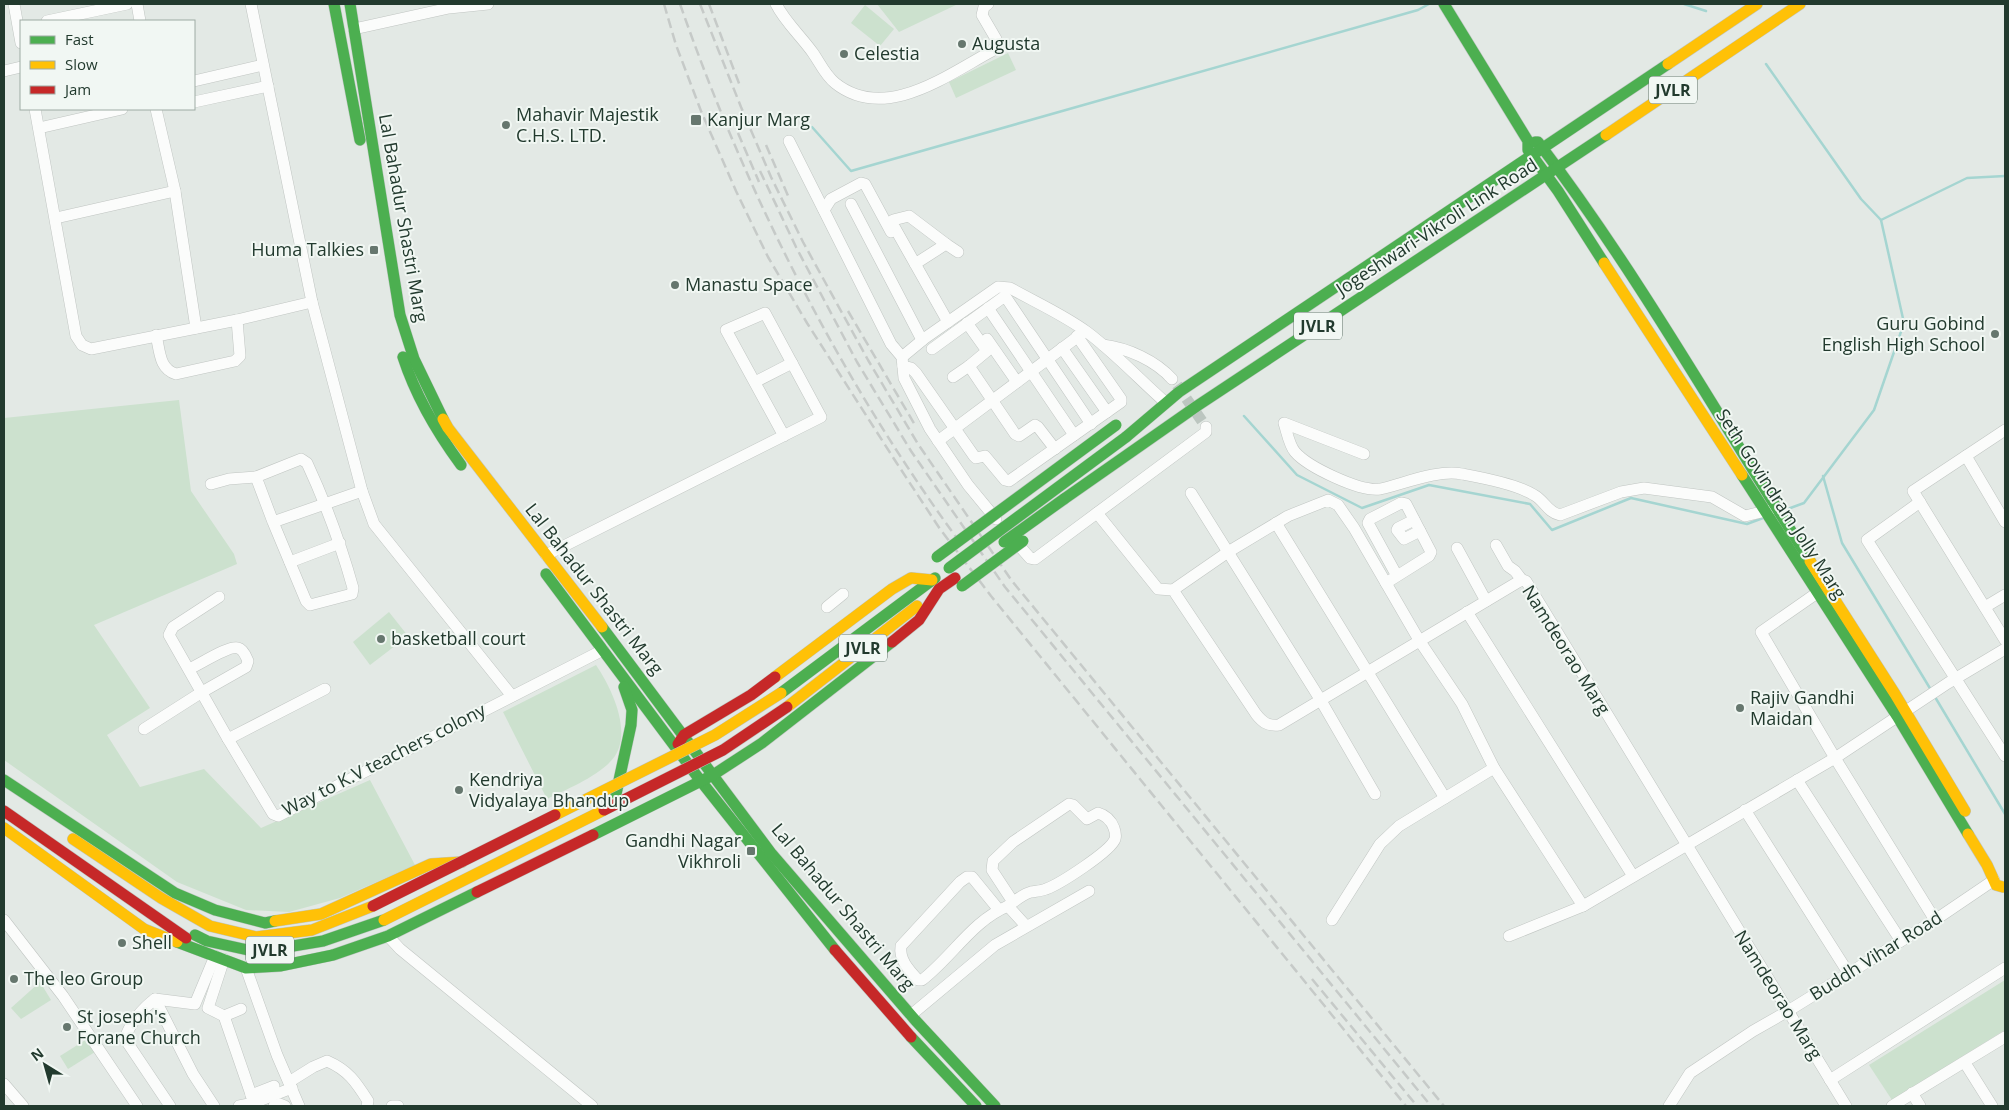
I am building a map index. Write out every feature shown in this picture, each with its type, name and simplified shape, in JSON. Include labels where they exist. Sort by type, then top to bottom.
[{"type":"main road","name":"Lal Bahadur Shastri Marg","points":[[334,4],[399,341],[413,388],[426,415],[442,441],[515,532],[727,815],[994,1106]]},
{"type":"main road","name":"Lal Bahadur Shastri Marg","points":[[350,4],[392,270],[406,338],[429,392],[448,428],[684,735],[738,808],[766,856],[874,996],[976,1106]]},
{"type":"main road","name":"Jogeshwari-Vikroli Link Road","points":[[1155,414],[1165,402],[1531,154],[1757,4]]},
{"type":"main road","name":"Jogeshwari-Vikroli Link Road","points":[[955,577],[1067,503],[1092,478],[1197,406],[1558,168],[1800,4]]},
{"type":"main road","name":"Seth Govindram Jolly Marg","points":[[1446,6],[1528,141],[1528,150],[1897,716],[1987,865],[2002,882]]},
{"type":"main road","points":[[1528,141],[1538,142],[1558,168],[1695,373],[1776,507],[1927,742],[2002,882]]},
{"type":"main road","points":[[4,828],[144,929],[246,968],[280,966],[333,955],[388,936],[713,774],[762,743],[919,620],[936,584],[937,557],[1116,425],[1155,414]]},
{"type":"main road","name":"JVLR","points":[[4,792],[169,903],[210,926],[256,937],[312,930],[374,906],[715,736],[781,693],[936,584],[955,577],[1155,414]]},
{"type":"main road","points":[[1777,532],[1788,525]]},
{"type":"main road","points":[[4,780],[175,893],[202,905],[214,910],[265,923],[321,914],[431,864],[474,861],[616,794],[666,767],[684,735],[751,695],[892,589],[911,578],[936,584],[955,577]]},
{"type":"main road","name":"JVLR","points":[[4,811],[158,918],[207,941],[257,952],[323,941],[384,920],[723,750],[787,707],[936,584]]},
{"type":"main road","points":[[616,794],[631,725],[632,710],[619,673]]},
{"type":"main road","points":[[727,815],[738,808]]},
{"type":"main road","points":[[169,903],[202,905]]},
{"type":"main road","points":[[158,918],[201,950]]},
{"type":"street","points":[[4,6],[14,4],[20,27]]},
{"type":"street","points":[[52,20],[127,4]]},
{"type":"street","points":[[137,4],[140,20]]},
{"type":"street","points":[[251,4],[312,302],[362,491],[374,524],[512,696]]},
{"type":"street","points":[[354,29],[439,7],[488,4]]},
{"type":"street","points":[[776,4],[813,53],[821,68],[836,84],[858,94],[885,99],[915,92],[995,48],[996,40],[982,15],[984,7],[988,4]]},
{"type":"street","points":[[195,81],[263,65]]},
{"type":"street","points":[[4,71],[20,67]]},
{"type":"street","points":[[195,102],[268,86]]},
{"type":"street","points":[[35,110],[76,336],[82,345],[91,349],[237,320],[312,302]]},
{"type":"street","points":[[39,128],[118,110]]},
{"type":"street","points":[[157,110],[175,191],[196,328]]},
{"type":"street","points":[[789,141],[891,344],[903,362],[916,373],[974,456],[976,458],[985,456],[1005,480],[1010,481],[1121,402],[1121,399],[1081,333]]},
{"type":"street","points":[[824,210],[831,199],[861,183],[865,184],[945,324]]},
{"type":"street","points":[[56,218],[175,191]]},
{"type":"street","points":[[851,204],[922,340]]},
{"type":"street","points":[[945,324],[892,223],[894,220],[909,216],[958,252]]},
{"type":"street","points":[[915,264],[946,244]]},
{"type":"street","points":[[1165,402],[1103,345],[1010,288],[998,287],[922,340],[903,362],[904,378],[930,430],[977,497],[1030,558],[1035,559],[1097,514],[1206,432],[1206,427]]},
{"type":"street","points":[[932,349],[1005,296],[1090,424]]},
{"type":"street","points":[[988,308],[1074,435]]},
{"type":"street","points":[[546,555],[784,436],[821,417],[766,313],[726,330],[784,436]]},
{"type":"street","points":[[156,335],[163,367],[169,372],[176,374],[235,361],[240,356],[237,320]]},
{"type":"street","points":[[970,321],[1017,382]]},
{"type":"street","points":[[938,441],[1081,333]]},
{"type":"street","points":[[1103,345],[1126,350],[1163,369],[1172,379]]},
{"type":"street","points":[[1062,348],[1107,412]]},
{"type":"street","points":[[953,377],[990,349]]},
{"type":"street","points":[[755,382],[792,363]]},
{"type":"street","points":[[969,366],[1016,434],[1019,436],[1034,425],[1038,427],[1055,449]]},
{"type":"street","points":[[1364,454],[1284,424],[1294,451],[1319,470],[1356,486],[1378,489],[1429,476],[1459,473],[1518,488],[1536,495],[1552,513],[1560,515],[1621,492],[1644,488],[1712,497],[1745,516],[1766,513],[1776,507]]},
{"type":"street","points":[[2005,430],[1912,491],[2005,640]]},
{"type":"street","points":[[1966,456],[2005,522]]},
{"type":"street","points":[[211,484],[229,479],[256,477],[301,460],[307,463],[326,503],[340,543],[354,588],[352,594],[310,605],[306,600],[273,522],[256,477]]},
{"type":"street","points":[[273,522],[362,491]]},
{"type":"street","points":[[1191,493],[1320,700],[1374,794]]},
{"type":"street","points":[[1097,514],[1158,588],[1173,590],[1228,552],[1288,516],[1328,500],[1338,505],[1419,640],[1462,704],[1494,768],[1583,906]]},
{"type":"street","points":[[1386,583],[1429,556],[1431,552],[1406,504],[1401,502],[1370,519],[1368,524],[1397,576]]},
{"type":"street","points":[[1920,502],[1867,540],[1952,681],[2005,756]]},
{"type":"street","points":[[1414,520],[1397,530],[1404,539],[1420,531]]},
{"type":"street","points":[[1276,523],[1445,798]]},
{"type":"street","points":[[290,562],[340,543]]},
{"type":"street","points":[[1496,545],[1508,566],[1522,580]]},
{"type":"street","points":[[1457,548],[1486,601]]},
{"type":"street","name":"Namdeorao Marg","points":[[1173,590],[1262,722],[1270,726],[1279,725],[1522,580],[1529,584],[1685,845],[1846,1106]]},
{"type":"street","points":[[1818,593],[1761,632],[1835,758],[1935,920]]},
{"type":"street","points":[[828,607],[844,594]]},
{"type":"street","points":[[1985,607],[2005,595]]},
{"type":"street","name":"Way to K.V teachers colony","points":[[219,597],[173,627],[169,635],[273,814],[278,816],[603,650]]},
{"type":"street","points":[[1467,612],[1632,876]]},
{"type":"street","points":[[144,730],[202,692],[246,667],[248,661],[240,649],[236,647],[189,670]]},
{"type":"street","points":[[1509,936],[1583,906],[1835,758],[1897,716],[2005,649]]},
{"type":"street","points":[[228,739],[325,689]]},
{"type":"street","points":[[1332,920],[1380,844],[1399,826],[1494,768]]},
{"type":"street","points":[[1798,780],[1901,941]]},
{"type":"street","points":[[1007,906],[992,870],[993,860],[1002,850],[1069,804],[1073,805],[1087,819],[1098,813],[1110,820],[1114,827],[1115,840],[1110,846],[1074,874],[1046,889],[1030,892],[1007,906],[982,922],[922,980],[918,980],[903,962],[900,952],[901,946],[960,882],[967,877],[972,877],[1007,906],[1026,926]]},
{"type":"street","points":[[1745,810],[1849,974]]},
{"type":"street","name":"Buddh Vihar Road","points":[[1669,1106],[1690,1073],[1753,1031],[1935,920],[2002,882]]},
{"type":"street","points":[[911,1015],[995,945],[1089,891]]},
{"type":"street","points":[[4,920],[63,996],[137,1106]]},
{"type":"street","points":[[388,936],[400,948],[592,1106]]},
{"type":"street","points":[[195,1004],[220,957]]},
{"type":"street","points":[[208,1008],[220,957]]},
{"type":"street","points":[[246,968],[277,1055],[299,1106]]},
{"type":"street","points":[[1830,1080],[2005,968]]},
{"type":"street","points":[[154,999],[192,1074],[214,1106]]},
{"type":"street","points":[[170,1106],[125,1039],[126,1032],[154,999],[195,1004],[224,1016],[253,1102]]},
{"type":"street","points":[[224,1016],[241,1009]]},
{"type":"street","points":[[1892,1106],[2005,1037]]},
{"type":"street","points":[[239,1106],[253,1102],[290,1085],[313,1067],[327,1061],[338,1066],[354,1079],[368,1101],[367,1106]]},
{"type":"street","points":[[1965,1063],[1992,1106]]},
{"type":"street","points":[[4,1084],[23,1106]]},
{"type":"street","points":[[253,1102],[274,1086]]},
{"type":"street","points":[[1912,1093],[1920,1106]]},
{"type":"street","points":[[274,1106],[280,1104],[285,1106]]},
{"type":"street","points":[[392,1106],[398,1106]]},
{"type":"green space","points":[[877,4],[958,4],[899,32]]},
{"type":"green space","points":[[865,5],[894,29],[880,46],[851,23]]},
{"type":"green space","points":[[1008,53],[1016,70],[956,98],[949,82]]},
{"type":"green space","points":[[179,400],[191,491],[234,554],[237,564],[94,625],[150,708],[107,735],[140,787],[204,769],[261,828],[370,780],[415,865],[340,898],[289,912],[246,910],[177,882],[4,760],[4,418]]},
{"type":"green space","name":"basketball court","points":[[389,612],[408,636],[370,665],[353,642]]},
{"type":"green space","points":[[596,665],[608,685],[618,709],[621,734],[620,746],[615,756],[602,769],[584,781],[547,799],[503,712]]},
{"type":"green space","points":[[2005,980],[2005,1030],[1892,1100],[1869,1065]]},
{"type":"green space","points":[[40,982],[51,1000],[21,1019],[11,1008]]},
{"type":"green space","points":[[87,1039],[95,1052],[68,1069],[60,1056]]},
{"type":"waterway","points":[[812,127],[851,171],[1418,10],[1429,4]]},
{"type":"waterway","points":[[1684,4],[1706,11]]},
{"type":"waterway","points":[[1766,64],[1861,199],[1881,220],[1967,178],[2005,176]]},
{"type":"waterway","points":[[1785,510],[1804,503],[1874,410],[1904,323],[1881,220]]},
{"type":"waterway","points":[[1244,416],[1297,475],[1362,508],[1429,485],[1530,504],[1552,530],[1631,498],[1747,524],[1763,518]]},
{"type":"waterway","points":[[1823,476],[1842,543],[1931,690]]},
{"type":"waterway","points":[[1935,697],[2005,814]]},
{"type":"tunnel","points":[[1177,385],[1206,427]]},
{"type":"railway","points":[[664,4],[676,45],[701,111],[736,191],[768,257],[807,323],[940,529],[991,596],[1406,1106]]},
{"type":"railway","points":[[680,4],[734,144],[798,281],[872,412],[956,537]]},
{"type":"railway","points":[[700,4],[771,177],[803,242],[868,360],[918,444],[1012,581],[1444,1106]]},
{"type":"railway","points":[[709,4],[740,86]]},
{"type":"railway","points":[[738,133],[759,182]]},
{"type":"railway","points":[[766,145],[789,198]]},
{"type":"railway","points":[[760,171],[796,247],[857,362],[911,451],[1005,587],[1431,1106]]},
{"type":"railway","points":[[848,311],[915,425]]},
{"type":"railway","points":[[1312,979],[1417,1106]]},
{"type":"traffic: fast","points":[[334,4],[360,140]]},
{"type":"traffic: fast","points":[[350,4],[400,315],[414,359],[443,419]]},
{"type":"traffic: fast","points":[[1444,4],[1528,141],[1528,150],[1558,191],[1604,263]]},
{"type":"traffic: fast","points":[[1126,437],[1179,392],[1668,64]]},
{"type":"traffic: fast","points":[[1064,499],[1197,406],[1606,135]]},
{"type":"traffic: fast","points":[[1535,142],[1538,142],[1575,192],[1645,296],[1810,561]]},
{"type":"traffic: fast","points":[[403,357],[414,386],[428,413],[461,465]]},
{"type":"traffic: fast","points":[[937,557],[1116,425]]},
{"type":"traffic: fast","points":[[949,568],[1126,437]]},
{"type":"traffic: fast","points":[[1742,475],[1897,716],[1968,834]]},
{"type":"traffic: fast","points":[[1004,542],[1064,499]]},
{"type":"traffic: fast","points":[[962,586],[1023,541]]},
{"type":"traffic: fast","points":[[546,574],[700,780],[835,950]]},
{"type":"traffic: fast","points":[[781,693],[935,578]]},
{"type":"traffic: fast","points":[[602,627],[771,853],[916,1021],[995,1106]]},
{"type":"traffic: fast","points":[[593,835],[713,775],[762,743],[892,642]]},
{"type":"traffic: fast","points":[[616,794],[631,725],[632,710],[624,687]]},
{"type":"traffic: fast","points":[[4,780],[175,893],[215,910],[265,923],[275,921]]},
{"type":"traffic: fast","points":[[177,942],[246,968],[280,966],[333,955],[388,936],[477,892]]},
{"type":"traffic: fast","points":[[195,935],[207,941],[257,952],[323,941],[384,920]]},
{"type":"traffic: fast","points":[[911,1037],[976,1106]]},
{"type":"traffic: slow","points":[[1668,64],[1757,4]]},
{"type":"traffic: slow","points":[[1606,135],[1800,4]]},
{"type":"traffic: slow","points":[[1604,263],[1742,475]]},
{"type":"traffic: slow","points":[[443,419],[602,627]]},
{"type":"traffic: slow","points":[[1810,561],[1895,694],[1965,811]]},
{"type":"traffic: slow","points":[[775,677],[892,589],[911,578],[932,580]]},
{"type":"traffic: slow","points":[[787,707],[917,606]]},
{"type":"traffic: slow","points":[[555,815],[715,735],[781,693]]},
{"type":"traffic: slow","points":[[384,920],[604,810]]},
{"type":"traffic: slow","points":[[4,828],[144,929],[177,942]]},
{"type":"traffic: slow","points":[[1968,834],[1987,865],[1996,885],[2003,887]]},
{"type":"traffic: slow","points":[[73,839],[161,898],[210,926],[256,937],[312,930],[373,906]]},
{"type":"traffic: slow","points":[[275,921],[321,914],[431,864],[462,862]]},
{"type":"traffic: jam","points":[[892,642],[919,620],[939,589],[955,578]]},
{"type":"traffic: jam","points":[[678,744],[684,735],[751,695],[775,677]]},
{"type":"traffic: jam","points":[[604,810],[723,750],[787,707]]},
{"type":"traffic: jam","points":[[4,811],[186,938]]},
{"type":"traffic: jam","points":[[373,906],[555,815]]},
{"type":"traffic: jam","points":[[477,892],[593,835]]},
{"type":"traffic: jam","points":[[835,950],[911,1037]]},
{"type":"place","name":"Augusta","points":[[962,44]]},
{"type":"place","name":"Celestia","points":[[844,54]]},
{"type":"place","name":"Kanjur Marg","points":[[696,120]]},
{"type":"place","name":"Mahavir Majestik C.H.S. LTD.","points":[[506,125]]},
{"type":"place","name":"Huma Talkies","points":[[374,250]]},
{"type":"place","name":"Manastu Space","points":[[675,285]]},
{"type":"place","name":"Guru Gobind English High School","points":[[1995,334]]},
{"type":"place","name":"basketball court","points":[[381,639]]},
{"type":"place","name":"Rajiv Gandhi Maidan","points":[[1740,708]]},
{"type":"place","name":"Kendriya Vidyalaya Bhandup","points":[[459,790]]},
{"type":"place","name":"Gandhi Nagar Vikhroli","points":[[751,851]]},
{"type":"place","name":"Shell","points":[[122,943]]},
{"type":"place","name":"The leo Group","points":[[14,979]]},
{"type":"place","name":"St joseph's Forane Church","points":[[67,1027]]}]
